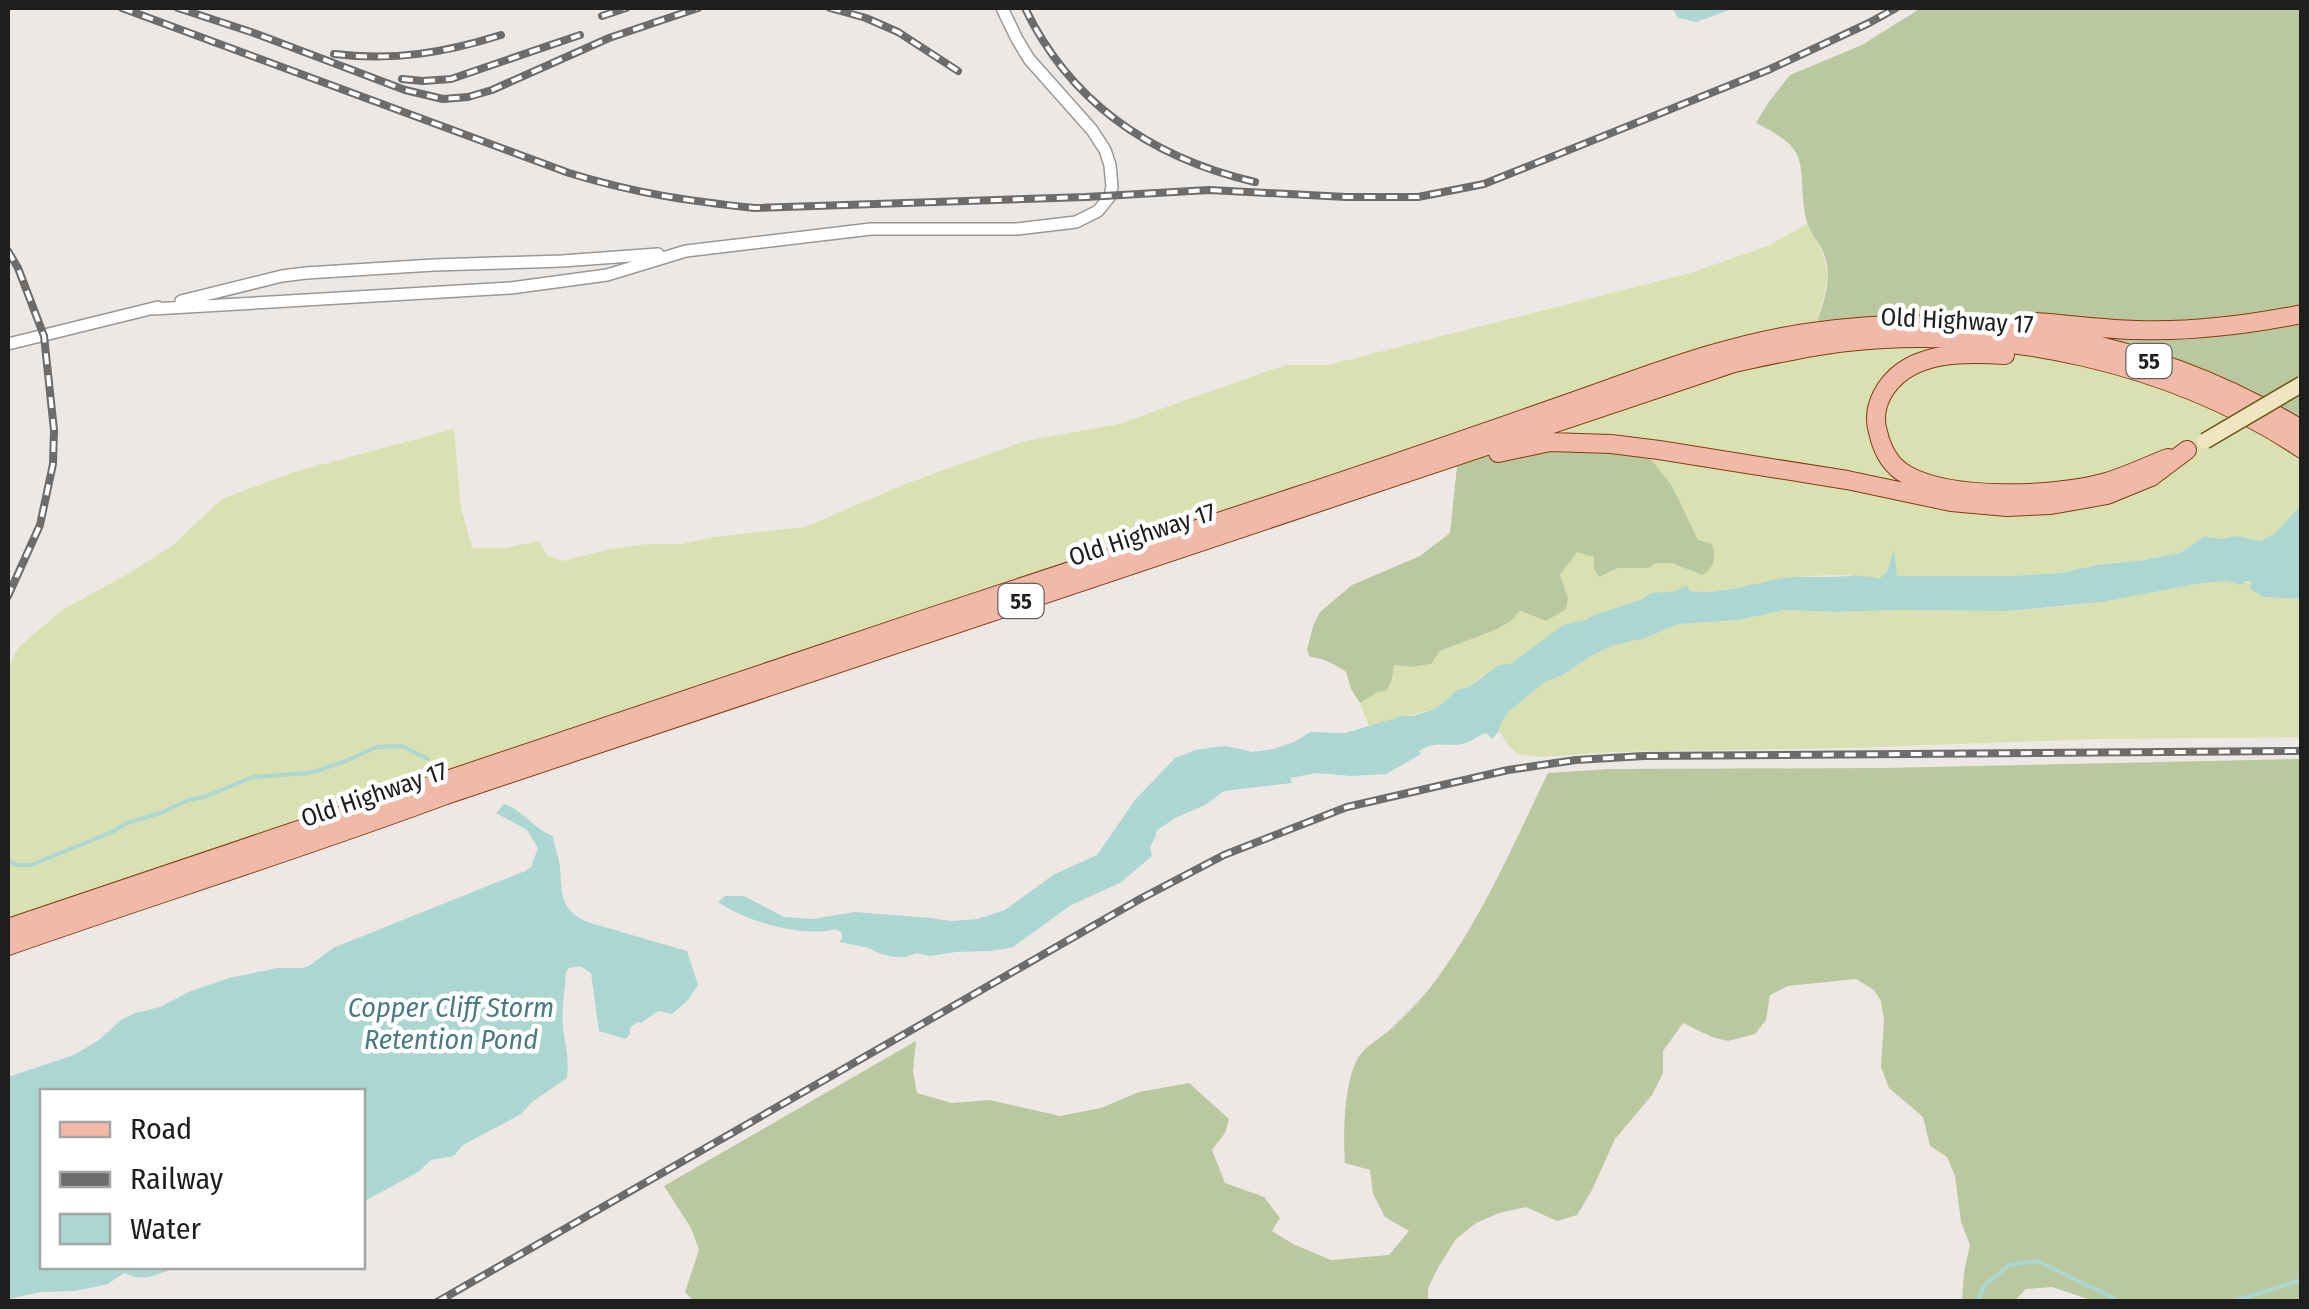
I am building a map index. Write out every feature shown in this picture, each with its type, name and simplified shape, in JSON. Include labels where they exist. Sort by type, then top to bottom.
[{"type":"main road","points":[[1984,327],[2008,320],[2176,330],[2232,326],[2302,314]]},
{"type":"main road","name":"Old Highway 17","points":[[8,928],[977,600],[1434,450],[1694,359],[1771,339],[1913,325],[1984,327],[2057,336],[2127,353],[2214,385],[2302,430]]},
{"type":"main road","name":"Old Highway 17","points":[[8,946],[1734,363],[1808,348],[1888,339],[2001,344],[2080,355],[2174,384],[2228,408],[2302,449]]},
{"type":"main road","points":[[1463,454],[1500,453],[1550,442],[1611,444],[1847,480],[1950,502],[2007,507],[2107,495],[2152,477],[2187,450],[2103,482],[2014,494],[1933,485],[1904,474],[1886,455],[1876,422],[1879,401],[1890,382],[1908,366],[1948,355],[2018,356],[2050,351]]},
{"type":"main road","points":[[2204,440],[2302,384]]},
{"type":"street","points":[[8,353],[14,343],[294,274],[434,264],[562,261],[870,229],[1017,229],[1076,222],[1098,210],[1110,196],[1110,165],[1105,150],[1029,58],[1002,8]]},
{"type":"street","points":[[153,309],[537,286],[607,274],[686,251]]},
{"type":"green space","points":[[1921,8],[2301,8],[2301,429],[2127,352],[1814,331],[1828,273],[1824,254],[1806,219],[1799,161],[1787,142],[1756,123],[1790,75],[1862,45]]},
{"type":"green space","points":[[1807,224],[1822,254],[1827,276],[1814,331],[8,928],[8,668],[18,648],[62,610],[173,545],[222,499],[294,472],[454,429],[461,508],[472,548],[506,548],[539,541],[547,555],[562,561],[611,549],[682,544],[805,527],[908,483],[1025,441],[1119,424],[1285,365],[1328,365],[1687,274],[1768,246]]},
{"type":"green space","points":[[1966,341],[2140,374],[2301,450],[2301,515],[2299,509],[2275,534],[2260,541],[2236,536],[2204,537],[2180,553],[2061,573],[1897,576],[1894,553],[1887,572],[1879,580],[1848,575],[1806,576],[1719,591],[1651,593],[1586,620],[1565,624],[1510,665],[1459,689],[1435,709],[1369,726],[1360,703],[1392,679],[1393,665],[1431,664],[1440,651],[1495,630],[1520,611],[1545,621],[1566,609],[1568,598],[1560,575],[1577,551],[1594,557],[1608,574],[1618,568],[1672,563],[1702,575],[1715,560],[1705,543],[1691,531],[1682,507],[1468,453],[1777,354]]},
{"type":"green space","points":[[1635,446],[1672,486],[1698,540],[1712,544],[1714,562],[1702,575],[1672,563],[1657,563],[1648,568],[1618,568],[1599,577],[1594,557],[1577,552],[1560,575],[1568,598],[1566,609],[1546,621],[1520,611],[1495,630],[1440,651],[1431,664],[1394,665],[1387,690],[1360,703],[1346,672],[1310,657],[1307,650],[1320,612],[1352,585],[1420,556],[1450,533],[1458,457],[1468,453]]},
{"type":"green space","points":[[2227,581],[2251,583],[2263,597],[2301,599],[2301,737],[2099,739],[1537,757],[1518,754],[1499,731],[1508,712],[1546,681],[1611,646],[1679,624],[1739,620],[1784,610],[2008,611],[2102,602]]},
{"type":"green space","points":[[2301,759],[2301,1301],[2097,1302],[2052,1287],[2026,1289],[2014,1301],[1962,1301],[1970,1245],[1961,1222],[1955,1176],[1947,1157],[1930,1146],[1923,1117],[1889,1088],[1881,1067],[1881,1001],[1874,990],[1856,979],[1788,986],[1770,995],[1766,1020],[1755,1034],[1728,1041],[1683,1023],[1663,1051],[1663,1073],[1652,1095],[1615,1139],[1577,1215],[1557,1221],[1526,1207],[1476,1223],[1456,1239],[1439,1266],[1428,1288],[1428,1301],[695,1302],[685,1292],[699,1250],[691,1228],[664,1186],[916,1041],[913,1071],[917,1093],[952,1103],[990,1100],[1060,1116],[1101,1108],[1139,1092],[1189,1083],[1229,1119],[1225,1133],[1212,1150],[1225,1183],[1264,1197],[1280,1218],[1272,1231],[1331,1260],[1389,1255],[1409,1231],[1385,1217],[1373,1194],[1370,1170],[1345,1163],[1345,1113],[1351,1074],[1362,1052],[1417,1003],[1448,963],[1494,884],[1548,773]]},
{"type":"water","points":[[1672,8],[1735,8],[1696,22],[1678,18]]},
{"type":"water","points":[[2299,508],[2301,599],[2263,597],[2250,589],[2251,582],[2241,585],[2227,581],[2102,602],[2008,611],[1784,610],[1739,620],[1679,624],[1611,646],[1546,681],[1508,712],[1492,739],[1486,733],[1462,744],[1430,746],[1386,774],[1316,773],[1290,778],[1292,783],[1224,791],[1156,831],[1150,847],[1152,856],[1120,883],[1071,905],[1013,947],[894,957],[839,942],[842,933],[836,929],[792,930],[744,916],[718,902],[725,896],[744,896],[784,917],[813,919],[855,912],[951,921],[978,919],[1005,910],[1053,875],[1097,855],[1135,800],[1175,758],[1226,746],[1252,752],[1273,749],[1310,732],[1345,733],[1435,709],[1459,689],[1469,687],[1499,665],[1510,664],[1565,624],[1586,620],[1651,593],[1688,586],[1689,591],[1713,591],[1794,577],[1879,579],[1887,572],[1894,549],[1897,576],[2061,573],[2180,553],[2204,537],[2236,536],[2260,541],[2274,534]]},
{"type":"water","name":"Copper Cliff Storm Retention Pond","points":[[504,804],[553,836],[562,894],[572,912],[587,922],[687,951],[698,985],[688,1000],[672,1014],[658,1011],[637,1022],[626,1039],[599,1031],[591,973],[580,966],[569,968],[562,1015],[567,1078],[521,1114],[463,1145],[454,1156],[431,1160],[418,1172],[365,1201],[365,1089],[40,1089],[40,1269],[173,1269],[145,1277],[124,1273],[108,1284],[8,1299],[8,1077],[74,1055],[135,1013],[160,1007],[229,978],[309,966],[333,948],[525,871],[531,867],[538,848],[527,830],[496,813]]},
{"type":"waterway","points":[[8,860],[16,865],[31,865],[127,823],[253,777],[309,773],[377,747],[402,746],[428,759]]},
{"type":"waterway","points":[[1977,1302],[1985,1285],[2009,1265],[2037,1261],[2122,1302]]},
{"type":"waterway","points":[[2230,1302],[2302,1280]]},
{"type":"railway","points":[[122,8],[569,173],[661,195],[755,208],[1209,190],[1418,197],[1484,184],[1768,70],[1896,8]]},
{"type":"railway","points":[[178,8],[405,90],[443,99],[492,90],[609,38],[698,8]]},
{"type":"railway","points":[[602,16],[626,8]]},
{"type":"railway","points":[[830,8],[898,32],[958,71]]},
{"type":"railway","points":[[1025,8],[1066,72],[1119,122],[1182,158],[1255,182]]},
{"type":"railway","points":[[334,54],[419,54],[501,35]]},
{"type":"railway","points":[[402,79],[451,79],[580,35]]},
{"type":"railway","points":[[8,251],[44,336],[54,430],[53,464],[40,525],[8,596]]},
{"type":"railway","points":[[437,1302],[1140,899],[1224,855],[1347,807],[1508,770],[1644,756],[2302,751]]}]
